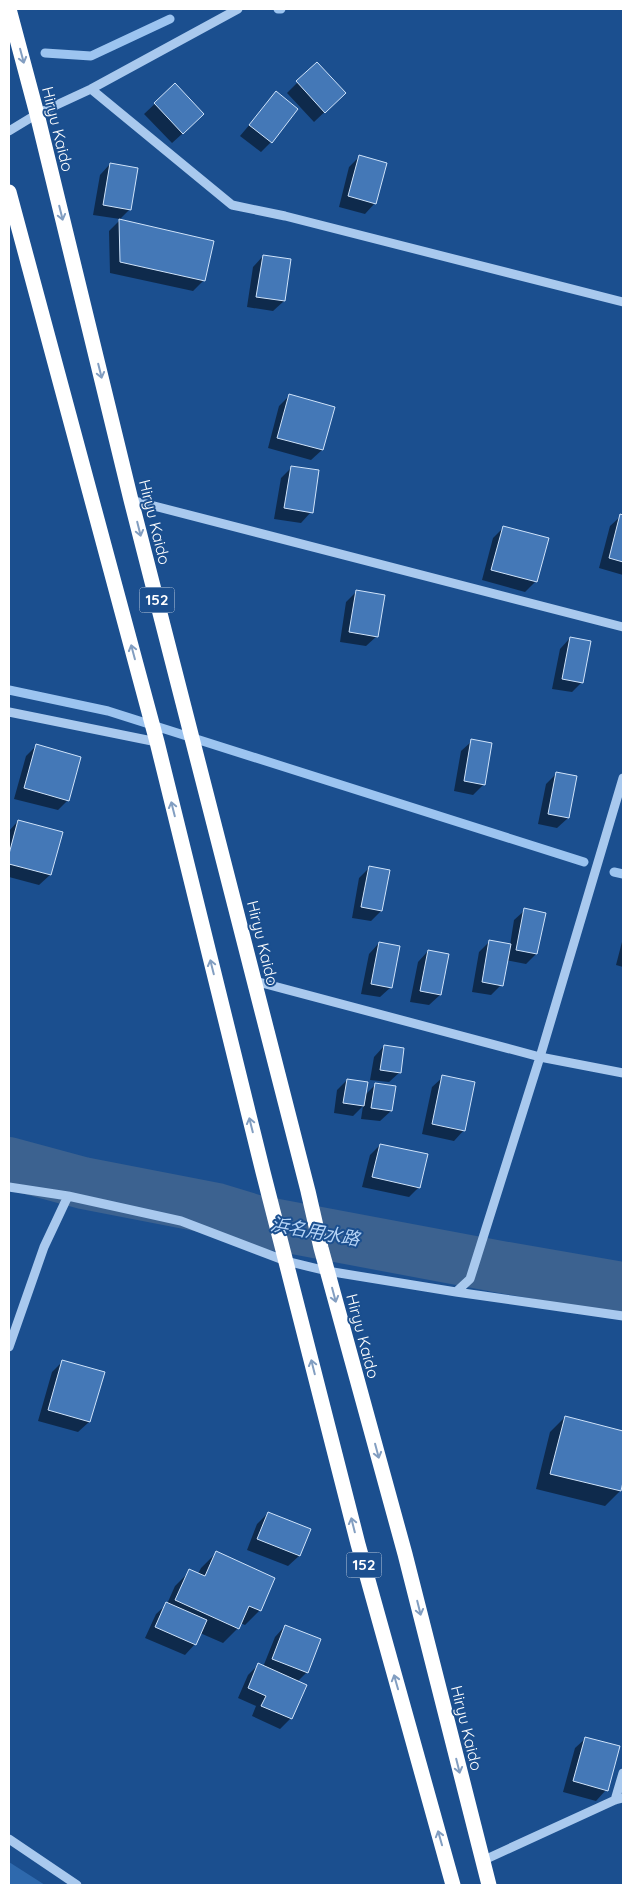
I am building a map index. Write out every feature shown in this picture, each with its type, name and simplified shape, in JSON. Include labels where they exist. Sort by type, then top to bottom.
[{"type":"highway","name":"Hiryu Kaido","points":[[9,9],[37,114],[131,500],[308,1191],[320,1248],[406,1554],[489,1885]]},
{"type":"highway","name":"152","points":[[9,192],[157,742],[263,1172],[358,1544],[453,1885]]},
{"type":"street","points":[[9,131],[37,114],[91,89],[238,9]]},
{"type":"street","points":[[91,89],[232,206],[285,216],[623,302]]},
{"type":"street","points":[[131,500],[623,627]]},
{"type":"street","points":[[9,712],[157,742]]},
{"type":"street","points":[[456,1292],[470,1279],[540,1057],[623,778]]},
{"type":"street","points":[[255,980],[540,1057],[623,1073]]},
{"type":"street","points":[[9,1187],[68,1196],[182,1221],[286,1261],[327,1271],[623,1316]]},
{"type":"street","points":[[9,1347],[44,1247],[68,1196]]},
{"type":"street","points":[[482,1861],[619,1799],[623,1773]]},
{"type":"street","points":[[9,1839],[77,1885]]},
{"type":"shaded area","points":[[9,1862],[45,1885],[9,1885]]},
{"type":"building","points":[[317,62],[346,93],[325,113],[296,81]]},
{"type":"building","points":[[175,83],[204,114],[183,134],[154,103]]},
{"type":"building","points":[[276,91],[298,109],[272,143],[249,125]]},
{"type":"building","points":[[359,155],[387,163],[376,204],[348,196]]},
{"type":"building","points":[[110,163],[138,168],[131,210],[103,205]]},
{"type":"building","points":[[119,219],[214,241],[205,281],[120,262]]},
{"type":"building","points":[[263,255],[291,259],[285,301],[256,297]]},
{"type":"building","points":[[289,394],[335,407],[323,450],[277,438]]},
{"type":"building","points":[[291,466],[319,470],[313,513],[284,508]]},
{"type":"building","points":[[620,514],[623,515],[623,562],[609,558]]},
{"type":"building","points":[[503,526],[549,538],[537,582],[491,570]]},
{"type":"building","points":[[356,590],[385,595],[378,637],[349,632]]},
{"type":"building","points":[[570,637],[591,641],[583,683],[562,679]]},
{"type":"building","points":[[471,739],[492,743],[485,785],[464,781]]},
{"type":"building","points":[[36,744],[81,757],[69,801],[24,788]]},
{"type":"building","points":[[556,772],[577,776],[569,818],[548,814]]},
{"type":"building","points":[[18,820],[63,832],[51,875],[9,864],[9,854]]},
{"type":"building","points":[[369,866],[390,870],[382,911],[361,907]]},
{"type":"building","points":[[524,908],[546,913],[537,954],[516,950]]},
{"type":"building","points":[[489,940],[511,944],[503,986],[482,982]]},
{"type":"building","points":[[379,942],[400,946],[392,988],[371,984]]},
{"type":"building","points":[[428,950],[449,954],[441,995],[420,991]]},
{"type":"building","points":[[384,1045],[404,1048],[401,1073],[380,1070]]},
{"type":"building","points":[[442,1075],[475,1082],[465,1131],[432,1124]]},
{"type":"building","points":[[347,1079],[368,1082],[364,1106],[343,1103]]},
{"type":"building","points":[[375,1083],[396,1086],[392,1111],[371,1108]]},
{"type":"building","points":[[380,1144],[428,1154],[420,1188],[372,1177]]},
{"type":"building","points":[[62,1360],[105,1372],[90,1422],[48,1410]]},
{"type":"building","points":[[565,1416],[623,1431],[623,1482],[621,1491],[550,1474]]},
{"type":"building","points":[[268,1512],[311,1529],[300,1556],[257,1539]]},
{"type":"building","points":[[216,1551],[275,1578],[261,1611],[249,1606],[239,1629],[175,1600],[189,1569],[205,1576]]},
{"type":"building","points":[[166,1602],[207,1620],[196,1645],[155,1627]]},
{"type":"building","points":[[285,1625],[321,1639],[308,1673],[272,1659]]},
{"type":"building","points":[[258,1663],[307,1685],[292,1719],[261,1706],[266,1696],[248,1688]]},
{"type":"building","points":[[585,1737],[620,1746],[608,1791],[573,1781]]},
{"type":"waterway","points":[[45,53],[91,56],[170,19]]},
{"type":"waterway","points":[[9,690],[108,711],[584,862]]},
{"type":"waterway","points":[[614,872],[623,874]]},
{"type":"waterway","name":"浜名用水路","points":[[9,1163],[83,1183],[217,1209],[256,1221],[623,1288]]}]
